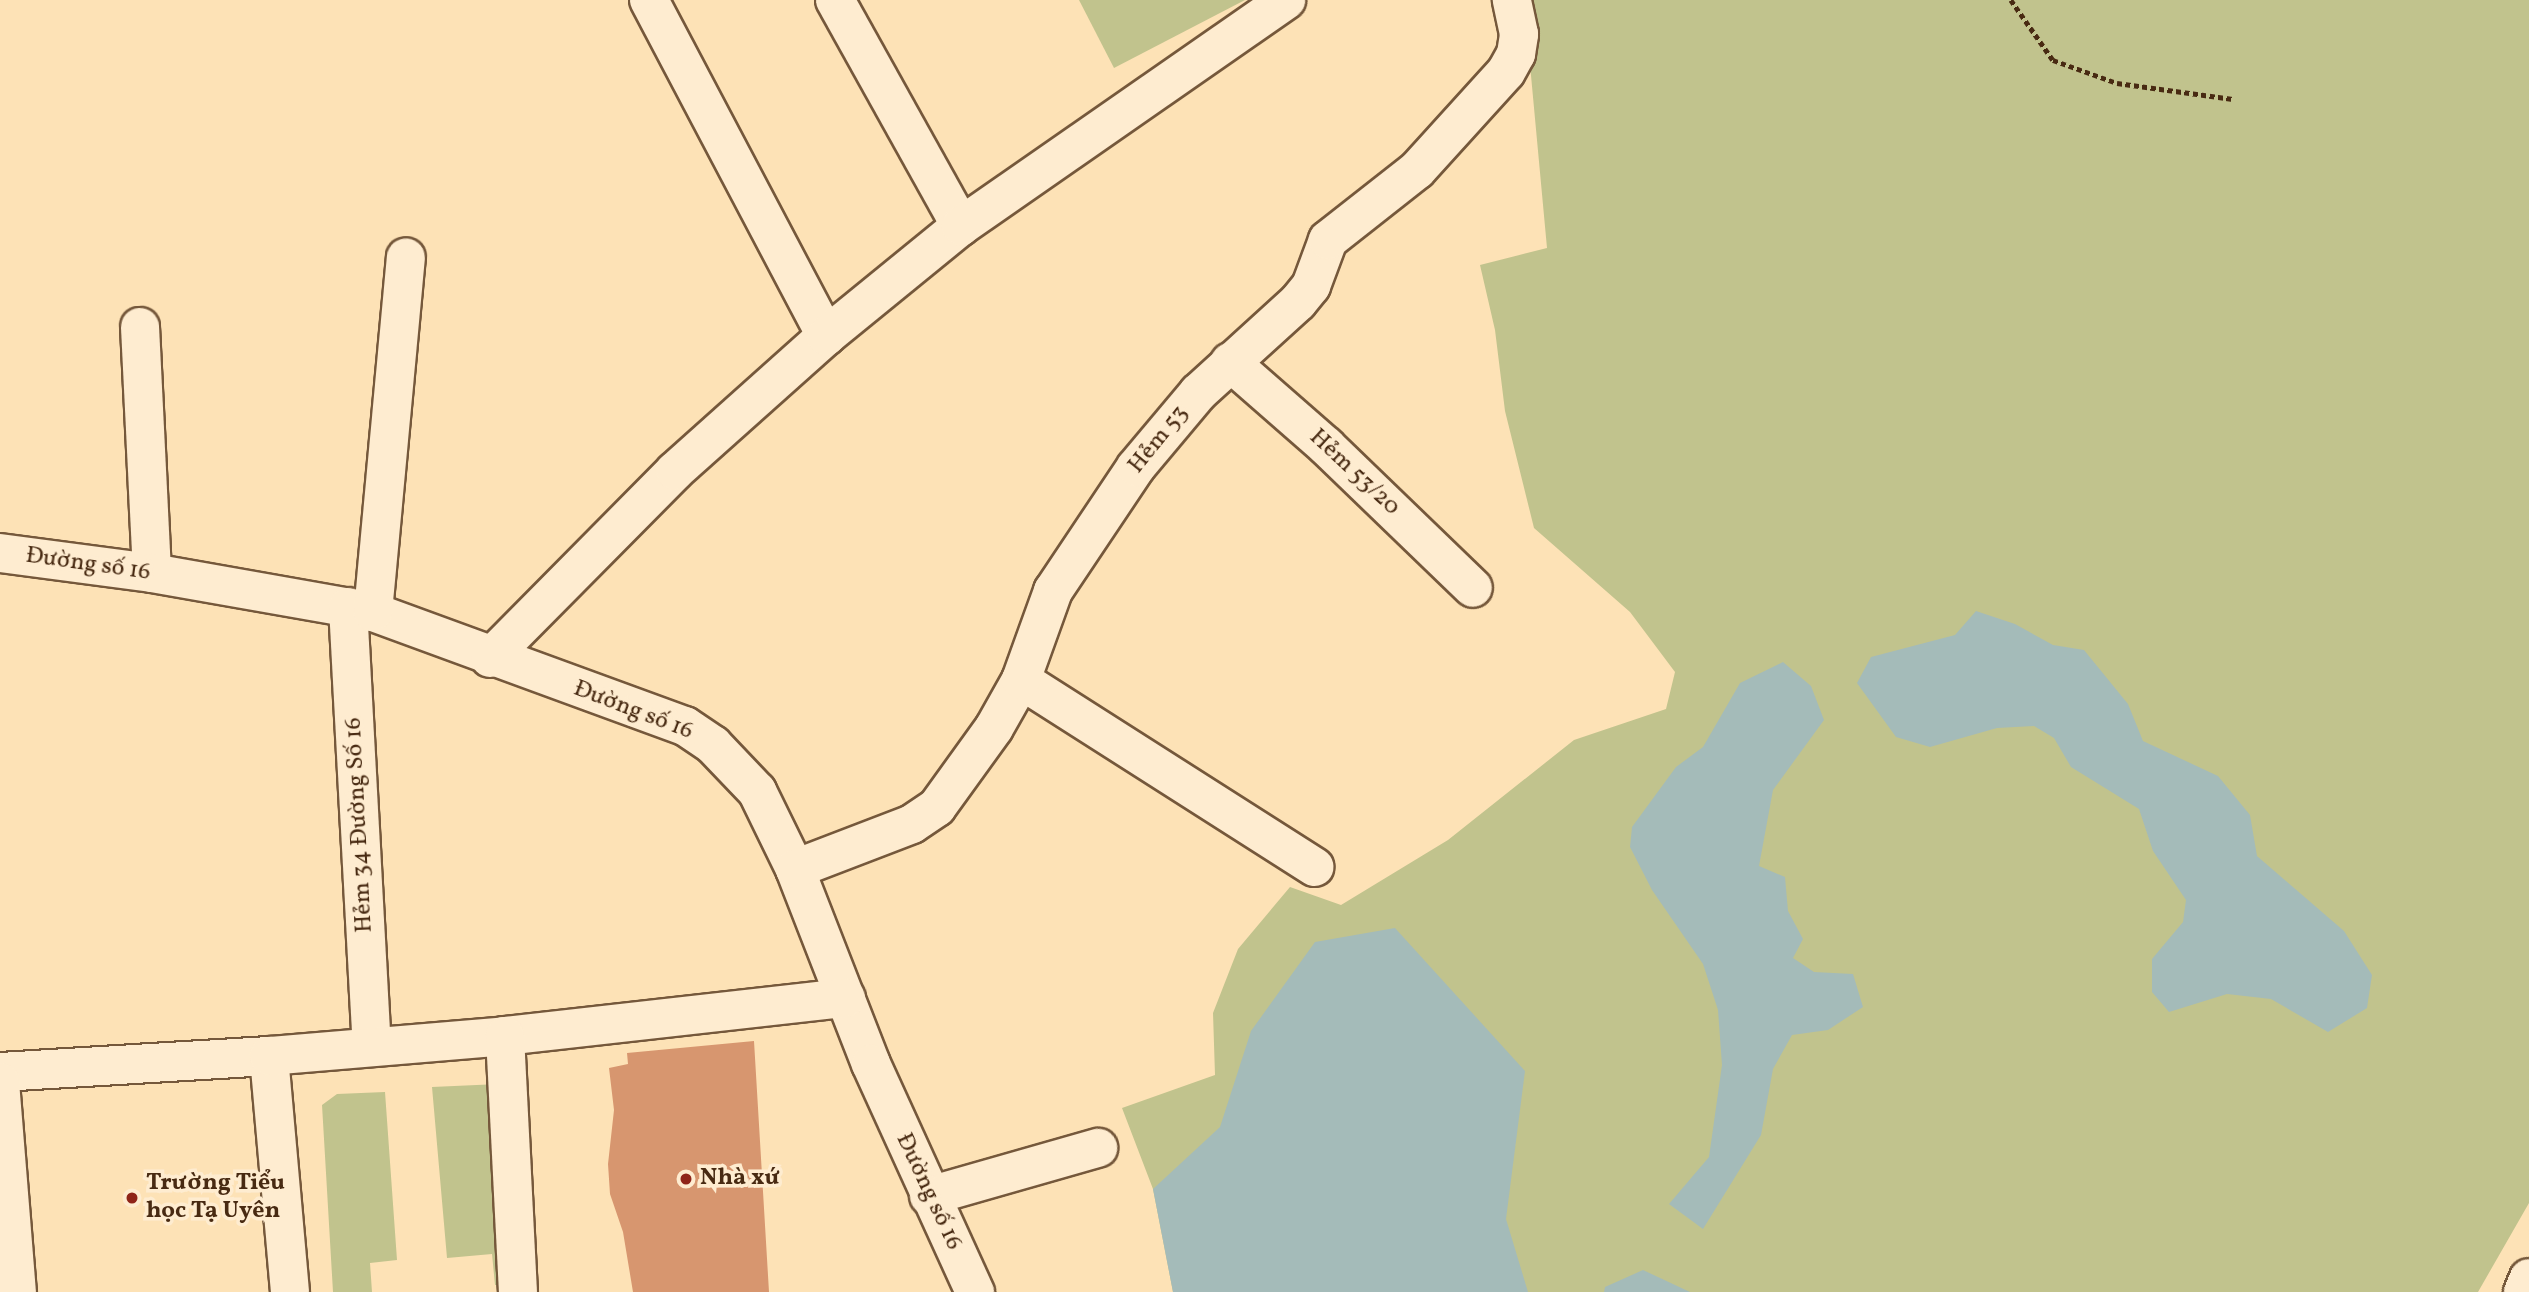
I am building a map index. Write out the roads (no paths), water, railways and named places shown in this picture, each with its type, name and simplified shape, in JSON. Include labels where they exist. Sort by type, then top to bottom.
[{"type":"street","points":[[649,0],[826,336]]},
{"type":"street","points":[[835,0],[961,226]]},
{"type":"street","points":[[490,658],[675,471],[826,336],[961,226],[1286,0]]},
{"type":"street","name":"Hẻm 53","points":[[795,869],[912,824],[937,807],[994,728],[1021,680],[1053,591],[1081,543],[1172,421],[1311,286],[1328,240],[1417,170],[1506,72],[1516,54],[1519,34],[1512,0]]},
{"type":"street","name":"Hẻm 34 Đường Số 16","points":[[372,1044],[360,610],[406,258]]},
{"type":"street","points":[[140,327],[152,573]]},
{"type":"street","name":"Hẻm 53/20","points":[[1230,362],[1326,446],[1473,588]]},
{"type":"street","name":"Đường số 16","points":[[0,553],[152,573],[360,610],[685,726],[713,745],[757,791],[795,869],[929,1196],[975,1292]]},
{"type":"street","points":[[1021,680],[1315,867]]},
{"type":"street","points":[[0,1073],[269,1056],[372,1044],[505,1036],[846,998]]},
{"type":"street","points":[[505,1036],[518,1292]]},
{"type":"street","points":[[269,1056],[290,1292]]},
{"type":"street","points":[[0,1082],[17,1292]]},
{"type":"street","points":[[929,1196],[1098,1148]]},
{"type":"street","points":[[2524,1292],[2529,1278]]},
{"type":"water","points":[[1976,611],[2015,624],[2053,645],[2084,650],[2128,704],[2143,741],[2218,776],[2250,815],[2257,856],[2344,931],[2372,975],[2367,1008],[2328,1032],[2271,999],[2227,994],[2169,1012],[2152,992],[2152,959],[2183,922],[2186,900],[2153,851],[2139,809],[2071,767],[2054,738],[2034,726],[1997,728],[1930,747],[1896,737],[1857,683],[1871,657],[1955,635]]},
{"type":"water","points":[[1783,662],[1811,686],[1824,720],[1773,790],[1759,866],[1785,877],[1788,911],[1803,939],[1793,958],[1814,972],[1853,974],[1863,1007],[1828,1030],[1792,1035],[1773,1069],[1761,1135],[1703,1229],[1669,1204],[1709,1157],[1722,1065],[1718,1010],[1703,964],[1652,890],[1630,847],[1632,827],[1676,767],[1703,747],[1740,683]]},
{"type":"water","points":[[1395,928],[1525,1071],[1506,1219],[1528,1292],[1173,1292],[1153,1189],[1220,1127],[1251,1031],[1315,942]]},
{"type":"water","points":[[1643,1270],[1690,1292],[1604,1292],[1605,1287]]},
{"type":"place","name":"Nhà xứ","points":[[686,1179]]},
{"type":"place","name":"Trường Tiểu học Tạ Uyên","points":[[132,1198]]}]
